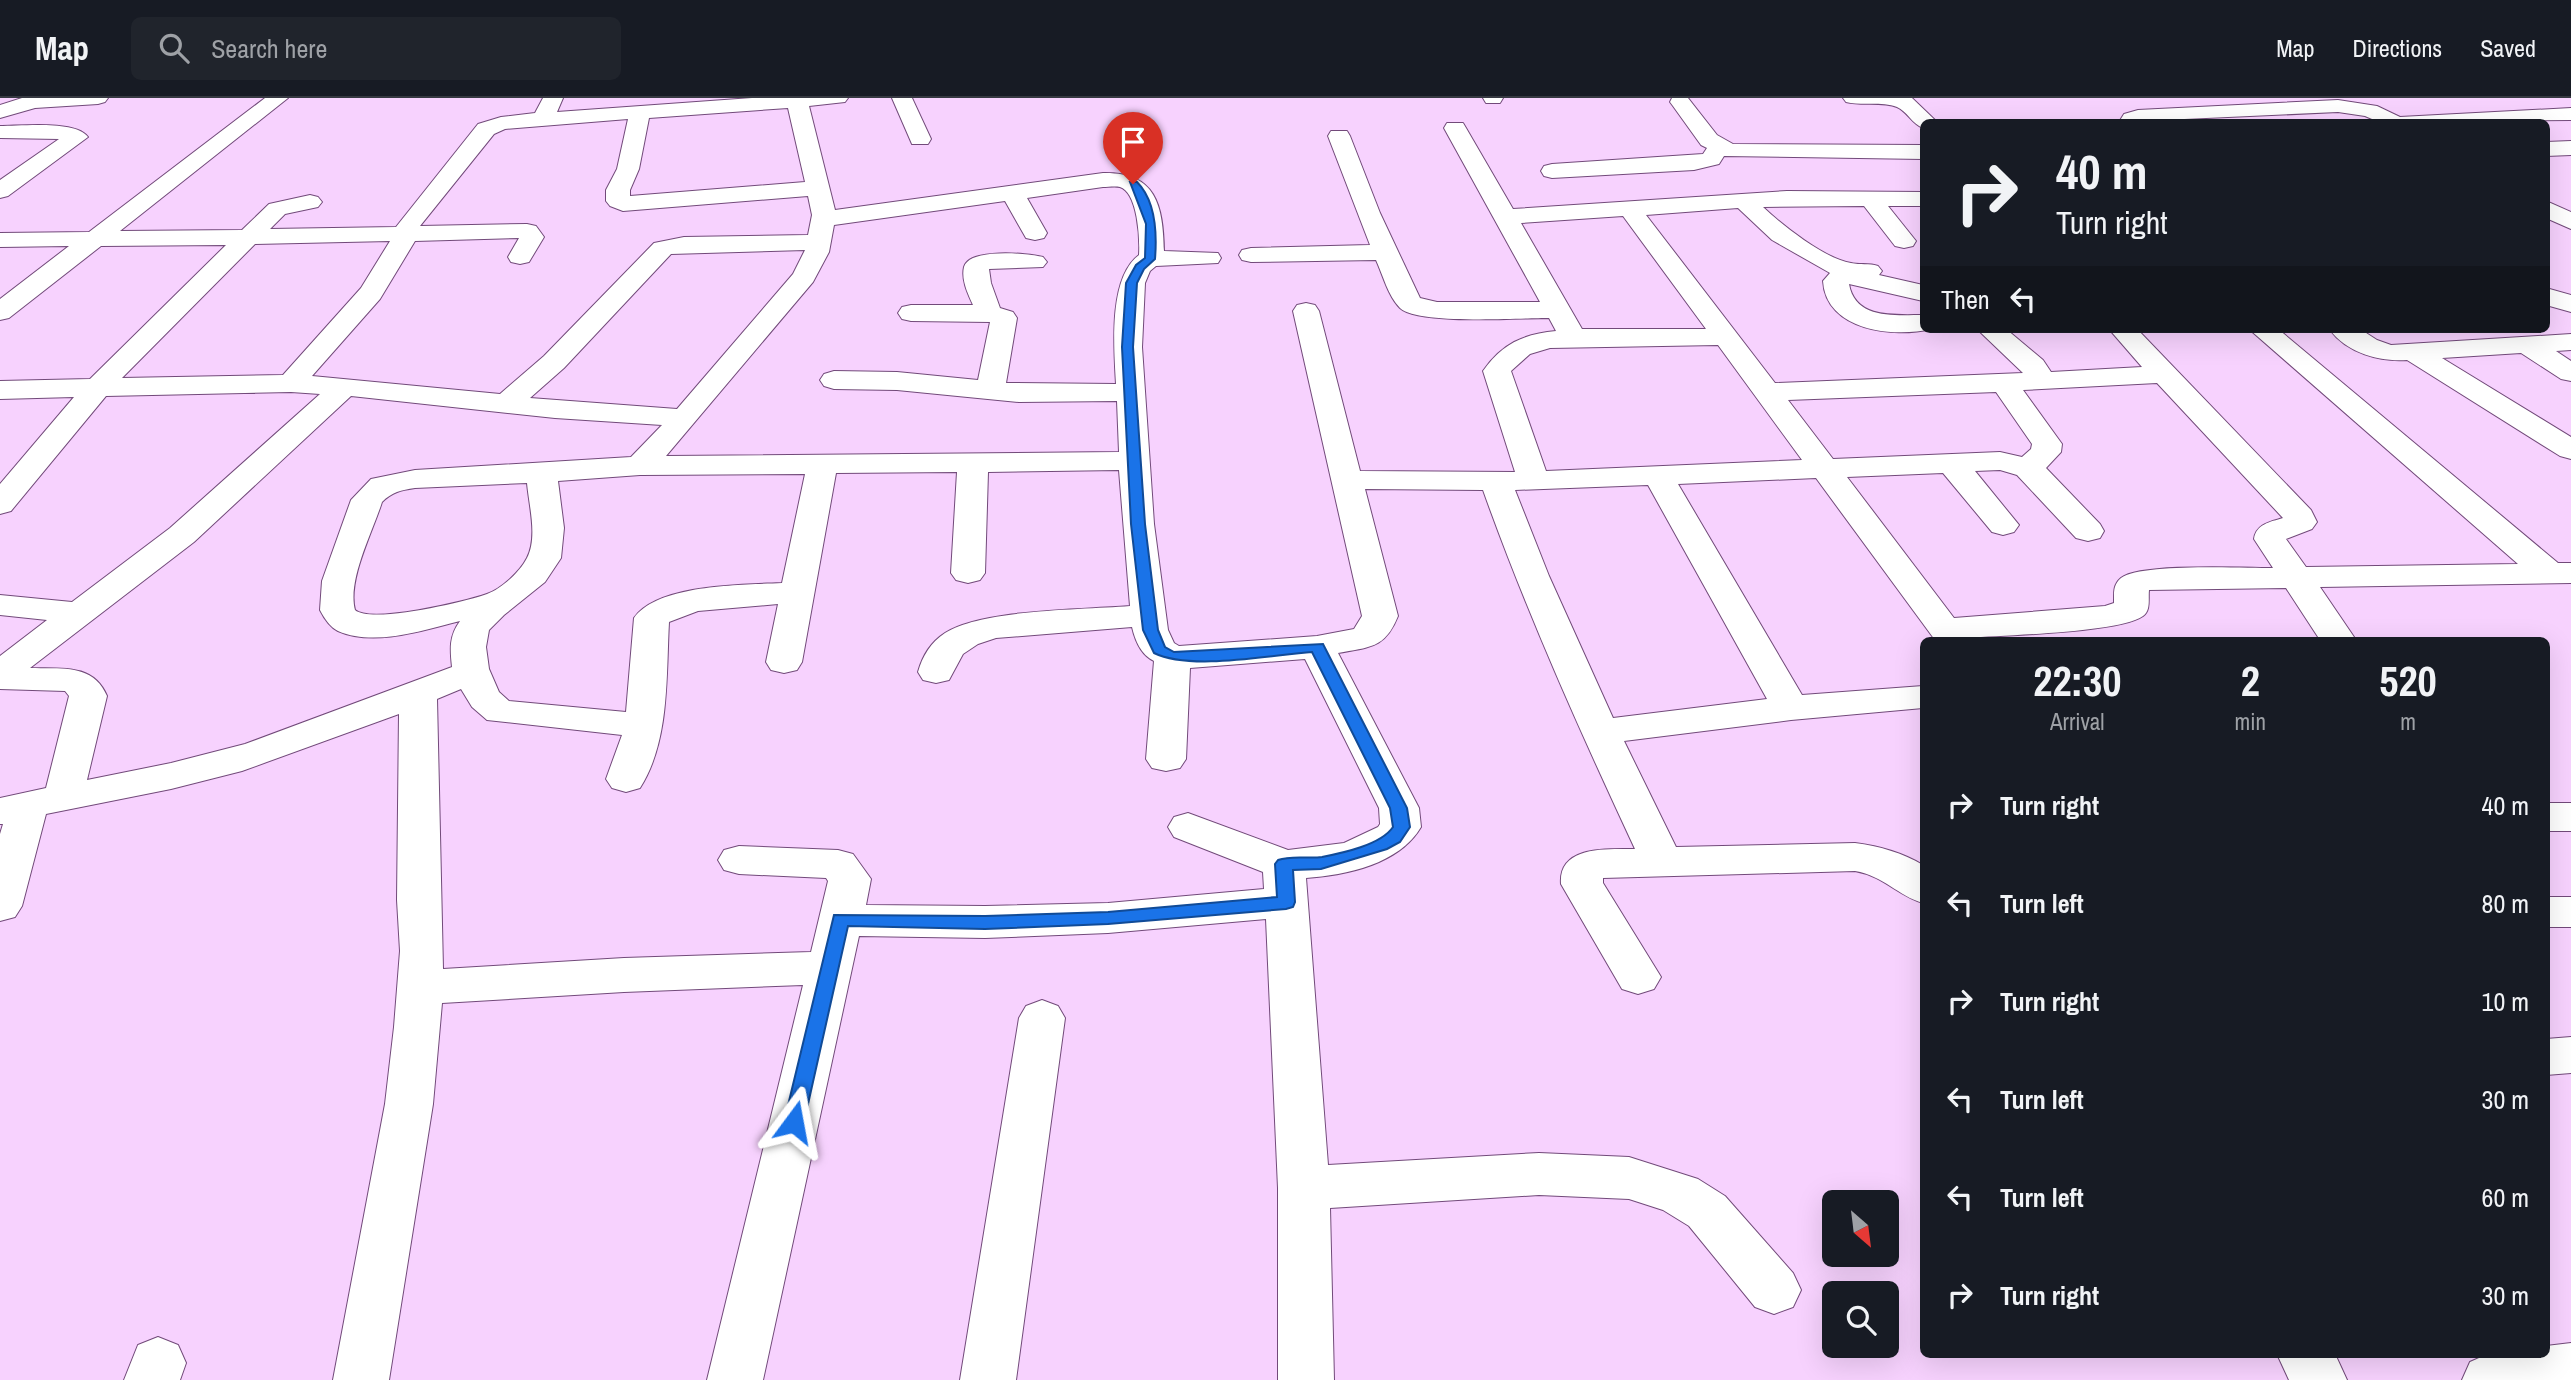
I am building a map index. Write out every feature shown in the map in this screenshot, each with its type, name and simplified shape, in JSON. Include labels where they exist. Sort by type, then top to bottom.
[{"type":"street","points":[[13,105],[41,99],[98,98]]},
{"type":"street","points":[[0,312],[278,98]]},
{"type":"street","points":[[291,383],[371,293],[400,248],[405,231],[486,129],[548,109],[640,112],[838,98]]},
{"type":"street","points":[[902,98],[920,139]]},
{"type":"street","points":[[1853,98],[1903,101],[1923,119]]},
{"type":"street","points":[[2423,98],[2469,119],[2565,114]]},
{"type":"street","points":[[2524,98],[2565,114]]},
{"type":"street","points":[[640,466],[685,418],[804,277],[821,214],[797,101]]},
{"type":"street","points":[[1680,102],[1718,147],[1743,153],[1920,152]]},
{"type":"street","points":[[2131,119],[2138,116],[2349,106],[2370,110],[2389,119]]},
{"type":"street","points":[[2284,109],[2299,119]]},
{"type":"street","points":[[640,112],[628,169],[618,190],[618,201],[623,204],[821,214]]},
{"type":"street","points":[[1455,128],[1573,337]]},
{"type":"street","points":[[0,132],[70,133],[77,137],[0,191]]},
{"type":"street","points":[[1339,136],[1405,297],[1411,304],[1422,309],[1559,310]]},
{"type":"street","points":[[1552,171],[1694,163],[1711,159],[1718,147]]},
{"type":"street","points":[[2550,149],[2571,148]]},
{"type":"street","points":[[1856,153],[1904,241]]},
{"type":"street","points":[[507,403],[554,362],[663,248],[821,214],[1013,193],[1103,180],[1127,181],[1138,189],[1151,224],[1150,259]]},
{"type":"street","points":[[1506,217],[1745,202],[1874,183],[1895,199],[1920,199]]},
{"type":"street","points":[[1013,193],[1035,233]]},
{"type":"street","points":[[2550,196],[2571,222]]},
{"type":"street","points":[[0,504],[99,386],[248,237],[277,209],[310,202]]},
{"type":"street","points":[[1745,202],[1797,246],[1850,271],[1892,286],[1920,292]]},
{"type":"street","points":[[1630,210],[1949,635],[2110,616],[2131,608],[2131,587],[2140,581],[2560,573]]},
{"type":"street","points":[[0,240],[527,230],[533,237],[520,257]]},
{"type":"street","points":[[2550,234],[2571,233]]},
{"type":"street","points":[[1251,255],[1386,252]]},
{"type":"street","points":[[1209,258],[1150,259],[1139,267],[1132,283],[1128,314],[1134,461],[1150,630],[1159,650],[1172,656],[1317,647],[1366,637],[1375,629],[1380,616],[1306,311]]},
{"type":"street","points":[[989,313],[981,294],[975,270],[977,265],[987,261],[1034,262]]},
{"type":"street","points":[[1920,271],[1850,271],[1836,281],[1839,297],[1860,319],[1875,323],[1920,323]]},
{"type":"street","points":[[2550,297],[2571,304]]},
{"type":"street","points":[[911,313],[1001,315],[1005,321],[990,390]]},
{"type":"street","points":[[1995,333],[2033,366],[2038,374],[2036,378],[2016,382]]},
{"type":"street","points":[[2126,333],[2300,517],[2301,522],[2276,529],[2271,533],[2270,539],[2336,637]]},
{"type":"street","points":[[2267,333],[2560,573]]},
{"type":"street","points":[[2349,333],[2375,350],[2390,353],[2571,342]]},
{"type":"street","points":[[2460,333],[2480,348]]},
{"type":"street","points":[[1534,481],[1497,371],[1513,350],[1550,339],[1573,337],[1724,337]]},
{"type":"street","points":[[2525,344],[2571,373]]},
{"type":"street","points":[[2413,352],[2571,450]]},
{"type":"street","points":[[1767,392],[2164,374]]},
{"type":"street","points":[[834,380],[897,381],[1019,393],[1130,392]]},
{"type":"street","points":[[2016,382],[2047,444],[2046,452],[2028,468]]},
{"type":"street","points":[[0,390],[291,383],[685,418]]},
{"type":"street","points":[[0,676],[191,526],[344,387]]},
{"type":"street","points":[[968,573],[974,461]]},
{"type":"street","points":[[502,601],[402,622],[367,626],[351,623],[341,616],[336,606],[338,588],[367,500],[375,488],[394,481],[415,479],[640,466],[1134,461]]},
{"type":"street","points":[[1349,480],[1534,481],[2000,461],[2028,468],[2088,531]]},
{"type":"street","points":[[784,662],[822,464]]},
{"type":"street","points":[[1952,464],[2003,525]]},
{"type":"street","points":[[542,473],[548,543],[545,556],[524,584],[472,626],[466,642],[472,672],[489,706],[500,712],[644,725]]},
{"type":"street","points":[[1658,476],[1791,708]]},
{"type":"street","points":[[1495,479],[1524,561],[1599,732],[1662,860]]},
{"type":"street","points":[[626,779],[644,725],[652,618],[659,610],[688,602],[797,592]]},
{"type":"street","points":[[0,606],[81,613]]},
{"type":"street","points":[[936,672],[939,656],[950,645],[971,633],[995,627],[1149,615]]},
{"type":"street","points":[[841,920],[985,922],[1108,918],[1285,883],[1321,863],[1381,845],[1394,838],[1401,827],[1399,808],[1317,647]]},
{"type":"street","points":[[1166,759],[1172,656]]},
{"type":"street","points":[[31,804],[177,776],[231,761],[311,735],[472,672]]},
{"type":"street","points":[[0,676],[71,680],[84,685],[88,696],[31,804],[0,905]]},
{"type":"street","points":[[361,1380],[409,1104],[420,987],[422,951],[419,900],[418,693]]},
{"type":"street","points":[[1599,732],[1791,708],[1920,697]]},
{"type":"street","points":[[2550,817],[2571,817]]},
{"type":"street","points":[[1188,827],[1285,883]]},
{"type":"street","points":[[1638,977],[1582,884],[1581,872],[1595,864],[1662,860],[1855,857],[1876,860],[1900,871],[1920,886]]},
{"type":"street","points":[[735,1380],[850,879],[838,864],[739,860]]},
{"type":"street","points":[[1285,883],[1304,1188],[1306,1380]]},
{"type":"street","points":[[2550,912],[2571,912]]},
{"type":"street","points":[[420,987],[624,975],[830,968]]},
{"type":"street","points":[[988,1380],[1042,1018]]},
{"type":"street","points":[[2550,1057],[2571,1055]]},
{"type":"street","points":[[1304,1188],[1539,1174],[1629,1178],[1680,1194],[1707,1211],[1774,1290]]},
{"type":"street","points":[[2307,1358],[2319,1380]]},
{"type":"street","points":[[2490,1380],[2571,1369]]},
{"type":"route","points":[[794,1122],[841,920],[985,922],[1108,918],[1286,902],[1284,864],[1321,863],[1381,845],[1394,838],[1401,827],[1399,808],[1317,647],[1172,656],[1159,650],[1150,630],[1138,524],[1128,314],[1132,283],[1139,267],[1150,259],[1152,254],[1152,235],[1151,224],[1138,189],[1133,184]]}]
